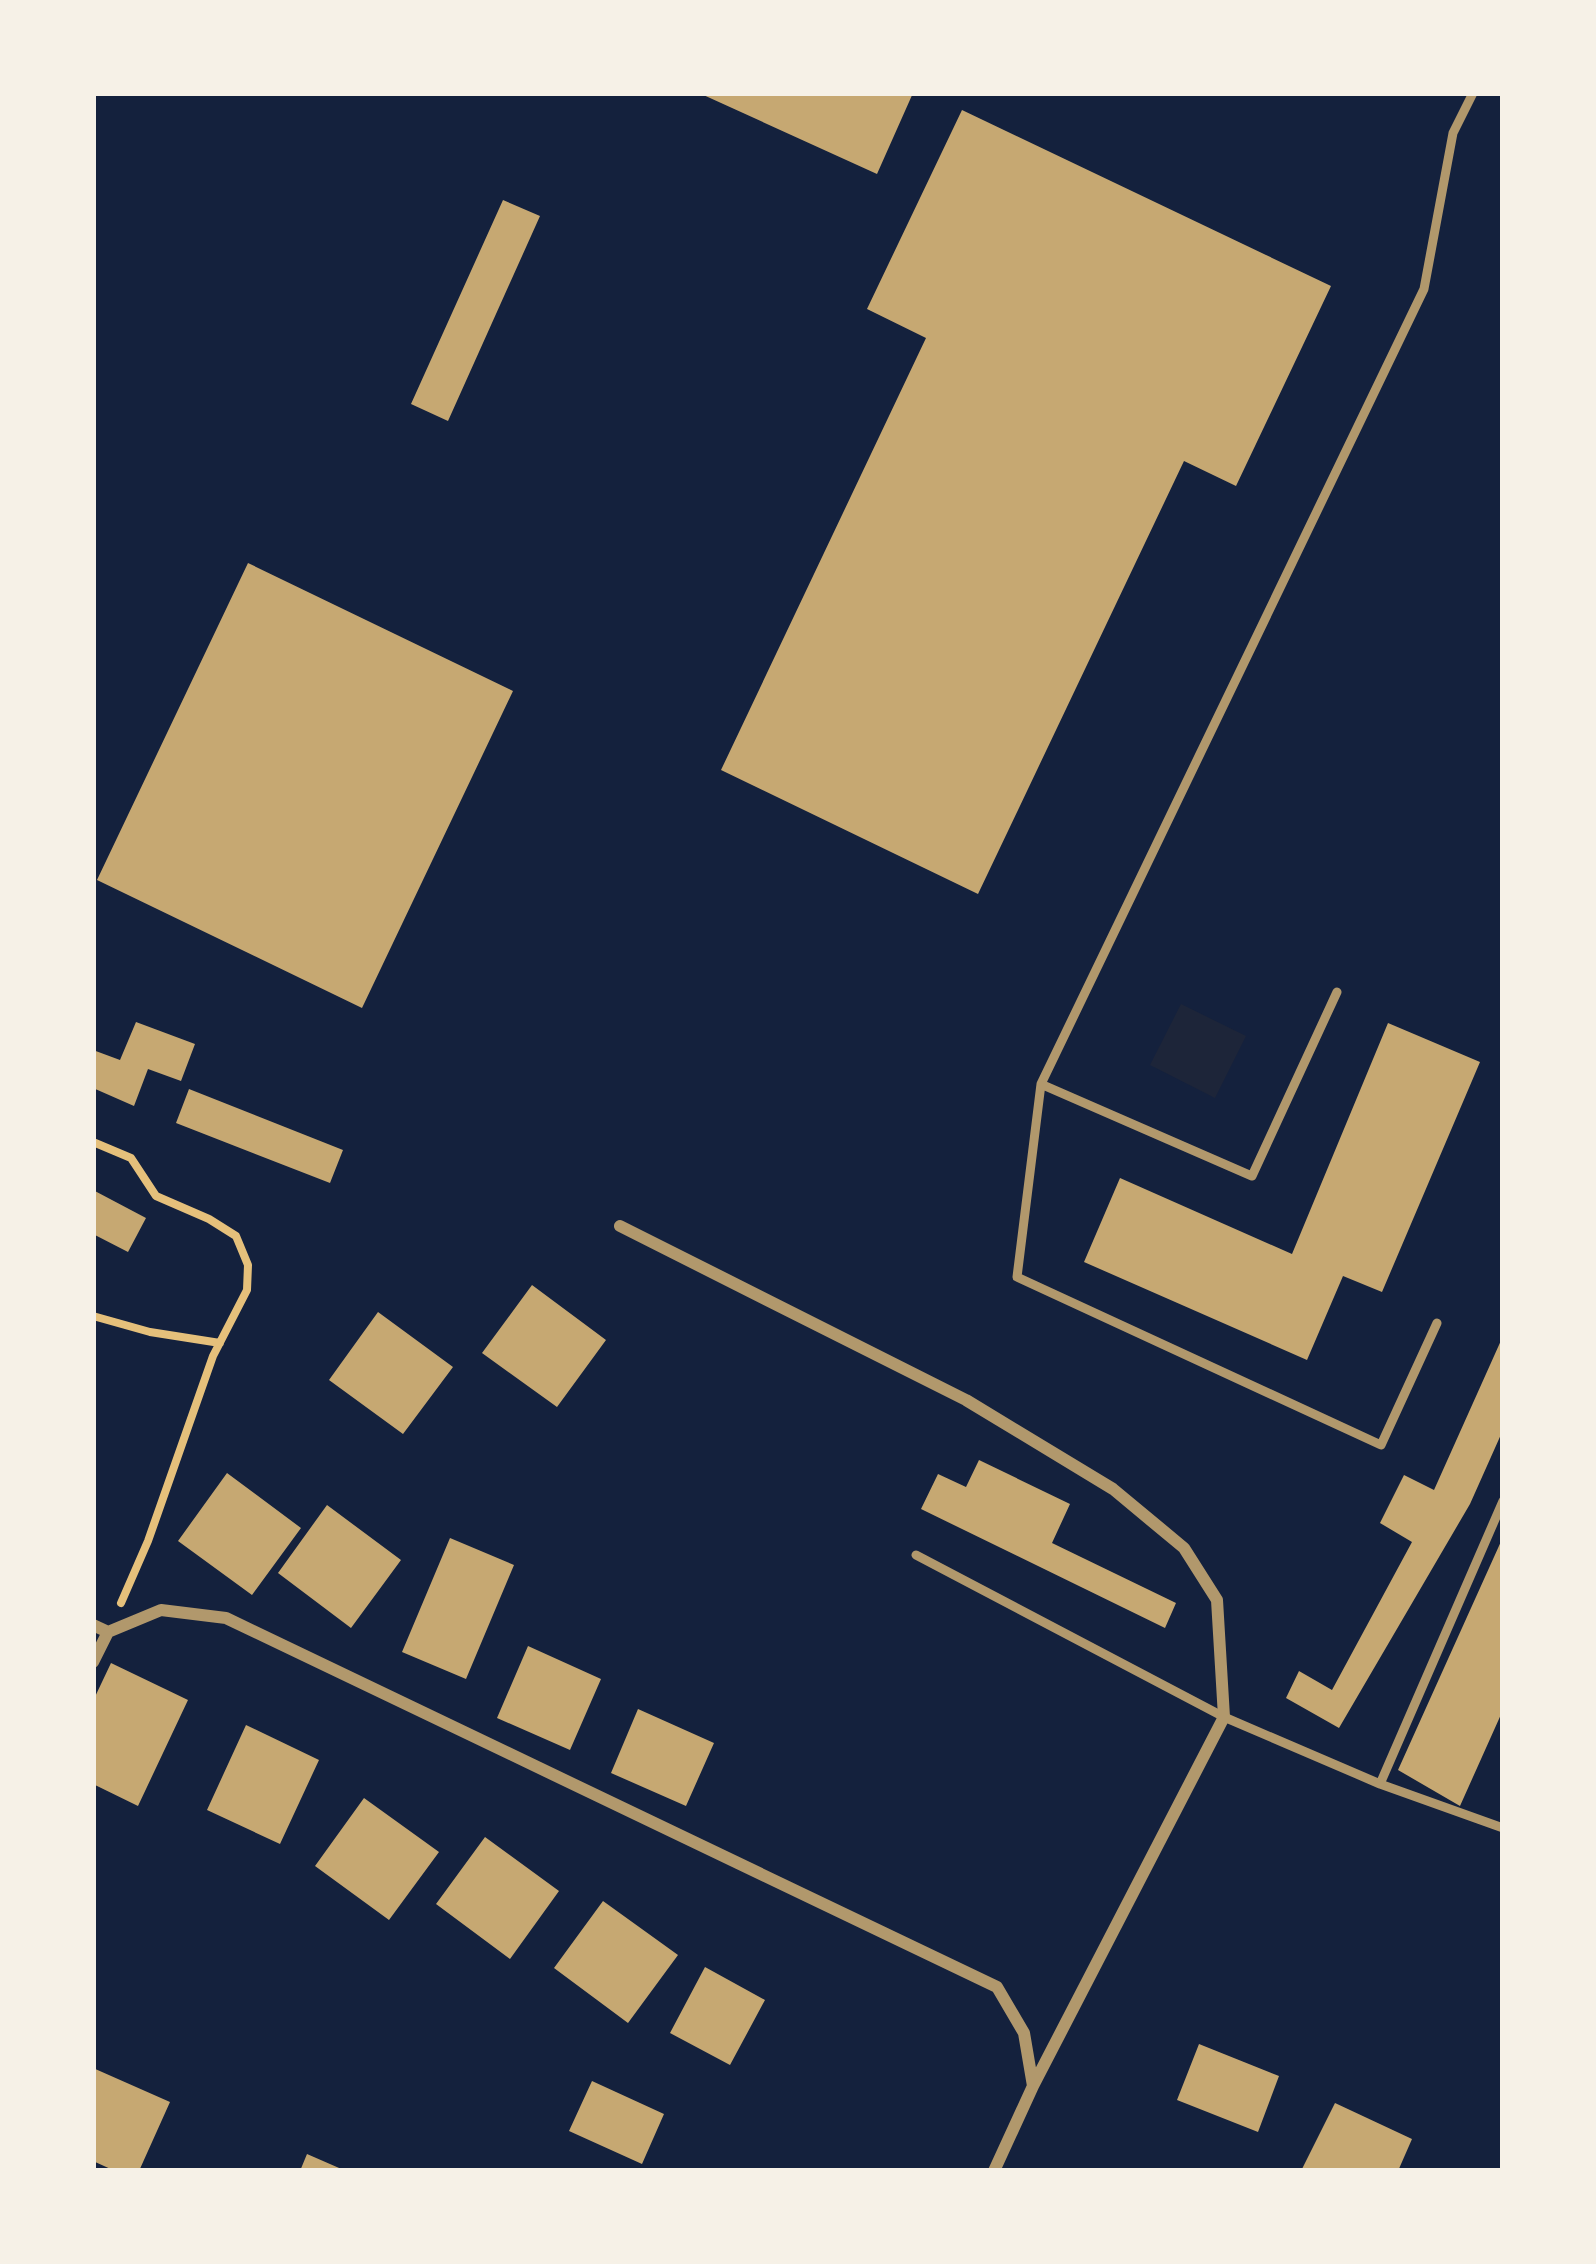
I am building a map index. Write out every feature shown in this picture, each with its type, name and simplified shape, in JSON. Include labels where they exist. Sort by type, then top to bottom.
[{"type":"street","points":[[620,1226],[966,1400],[1113,1489],[1184,1549],[1217,1600],[1224,1718],[1033,2086],[994,2171]]},
{"type":"street","points":[[93,1662],[108,1632],[161,1610],[226,1618],[997,1987],[1024,2033],[1033,2086]]},
{"type":"street","points":[[93,1625],[108,1632]]},
{"type":"lane","points":[[1437,1323],[1381,1445],[1017,1277],[1041,1084],[1424,290],[1453,133],[1473,93]]},
{"type":"lane","points":[[1041,1084],[1252,1176],[1337,992]]},
{"type":"lane","points":[[1380,1784],[1503,1501]]},
{"type":"lane","points":[[916,1555],[1224,1718],[1380,1784],[1502,1823]]},
{"type":"path","points":[[93,1142],[130,1158],[155,1196],[236,1235],[248,1265],[247,1290],[220,1343],[148,1541],[108,1632]]},
{"type":"path","points":[[93,1316],[150,1332],[220,1343]]},
{"type":"shaded area","points":[[1181,1004],[1246,1036],[1215,1098],[1150,1065]]},
{"type":"building","points":[[699,93],[913,93],[877,174]]},
{"type":"building","points":[[962,110],[1331,286],[1236,486],[1184,461],[978,894],[721,770],[926,338],[867,309]]},
{"type":"building","points":[[503,200],[540,216],[448,421],[411,404]]},
{"type":"building","points":[[248,563],[513,691],[362,1008],[97,880]]},
{"type":"building","points":[[136,1022],[195,1044],[181,1081],[148,1069],[134,1106],[93,1088],[93,1050],[120,1060]]},
{"type":"building","points":[[1388,1023],[1480,1062],[1382,1292],[1343,1276],[1307,1360],[1084,1262],[1120,1178],[1292,1254]]},
{"type":"building","points":[[189,1089],[343,1150],[330,1183],[176,1123]]},
{"type":"building","points":[[93,1190],[146,1218],[128,1252],[93,1234]]},
{"type":"building","points":[[532,1285],[606,1340],[557,1407],[482,1353]]},
{"type":"building","points":[[378,1312],[453,1367],[403,1434],[329,1380]]},
{"type":"building","points":[[1503,1336],[1503,1430],[1470,1504],[1339,1728],[1286,1698],[1299,1671],[1332,1690],[1412,1542],[1380,1523],[1404,1475],[1434,1490]]},
{"type":"building","points":[[979,1460],[1070,1504],[1052,1543],[1176,1603],[1165,1628],[921,1509],[938,1474],[966,1487]]},
{"type":"building","points":[[227,1473],[301,1528],[252,1595],[178,1541]]},
{"type":"building","points":[[327,1505],[401,1560],[351,1628],[278,1573]]},
{"type":"building","points":[[1503,1537],[1503,1710],[1460,1806],[1398,1770]]},
{"type":"building","points":[[450,1538],[514,1565],[466,1679],[402,1652]]},
{"type":"building","points":[[528,1646],[601,1679],[570,1750],[497,1718]]},
{"type":"building","points":[[111,1663],[188,1700],[138,1806],[93,1784],[93,1701]]},
{"type":"building","points":[[638,1709],[714,1743],[686,1806],[611,1773]]},
{"type":"building","points":[[246,1725],[319,1760],[280,1844],[207,1810]]},
{"type":"building","points":[[364,1798],[439,1852],[389,1920],[315,1866]]},
{"type":"building","points":[[485,1837],[559,1891],[510,1959],[436,1904]]},
{"type":"building","points":[[603,1901],[678,1955],[628,2023],[554,1968]]},
{"type":"building","points":[[705,1967],[765,2000],[730,2065],[670,2033]]},
{"type":"building","points":[[1199,2044],[1279,2076],[1258,2132],[1177,2100]]},
{"type":"building","points":[[93,2068],[170,2102],[139,2171],[115,2171],[93,2161]]},
{"type":"building","points":[[592,2081],[664,2114],[642,2164],[569,2131]]},
{"type":"building","points":[[1335,2103],[1412,2139],[1398,2171],[1301,2171]]},
{"type":"building","points":[[307,2154],[346,2171],[300,2171]]}]
